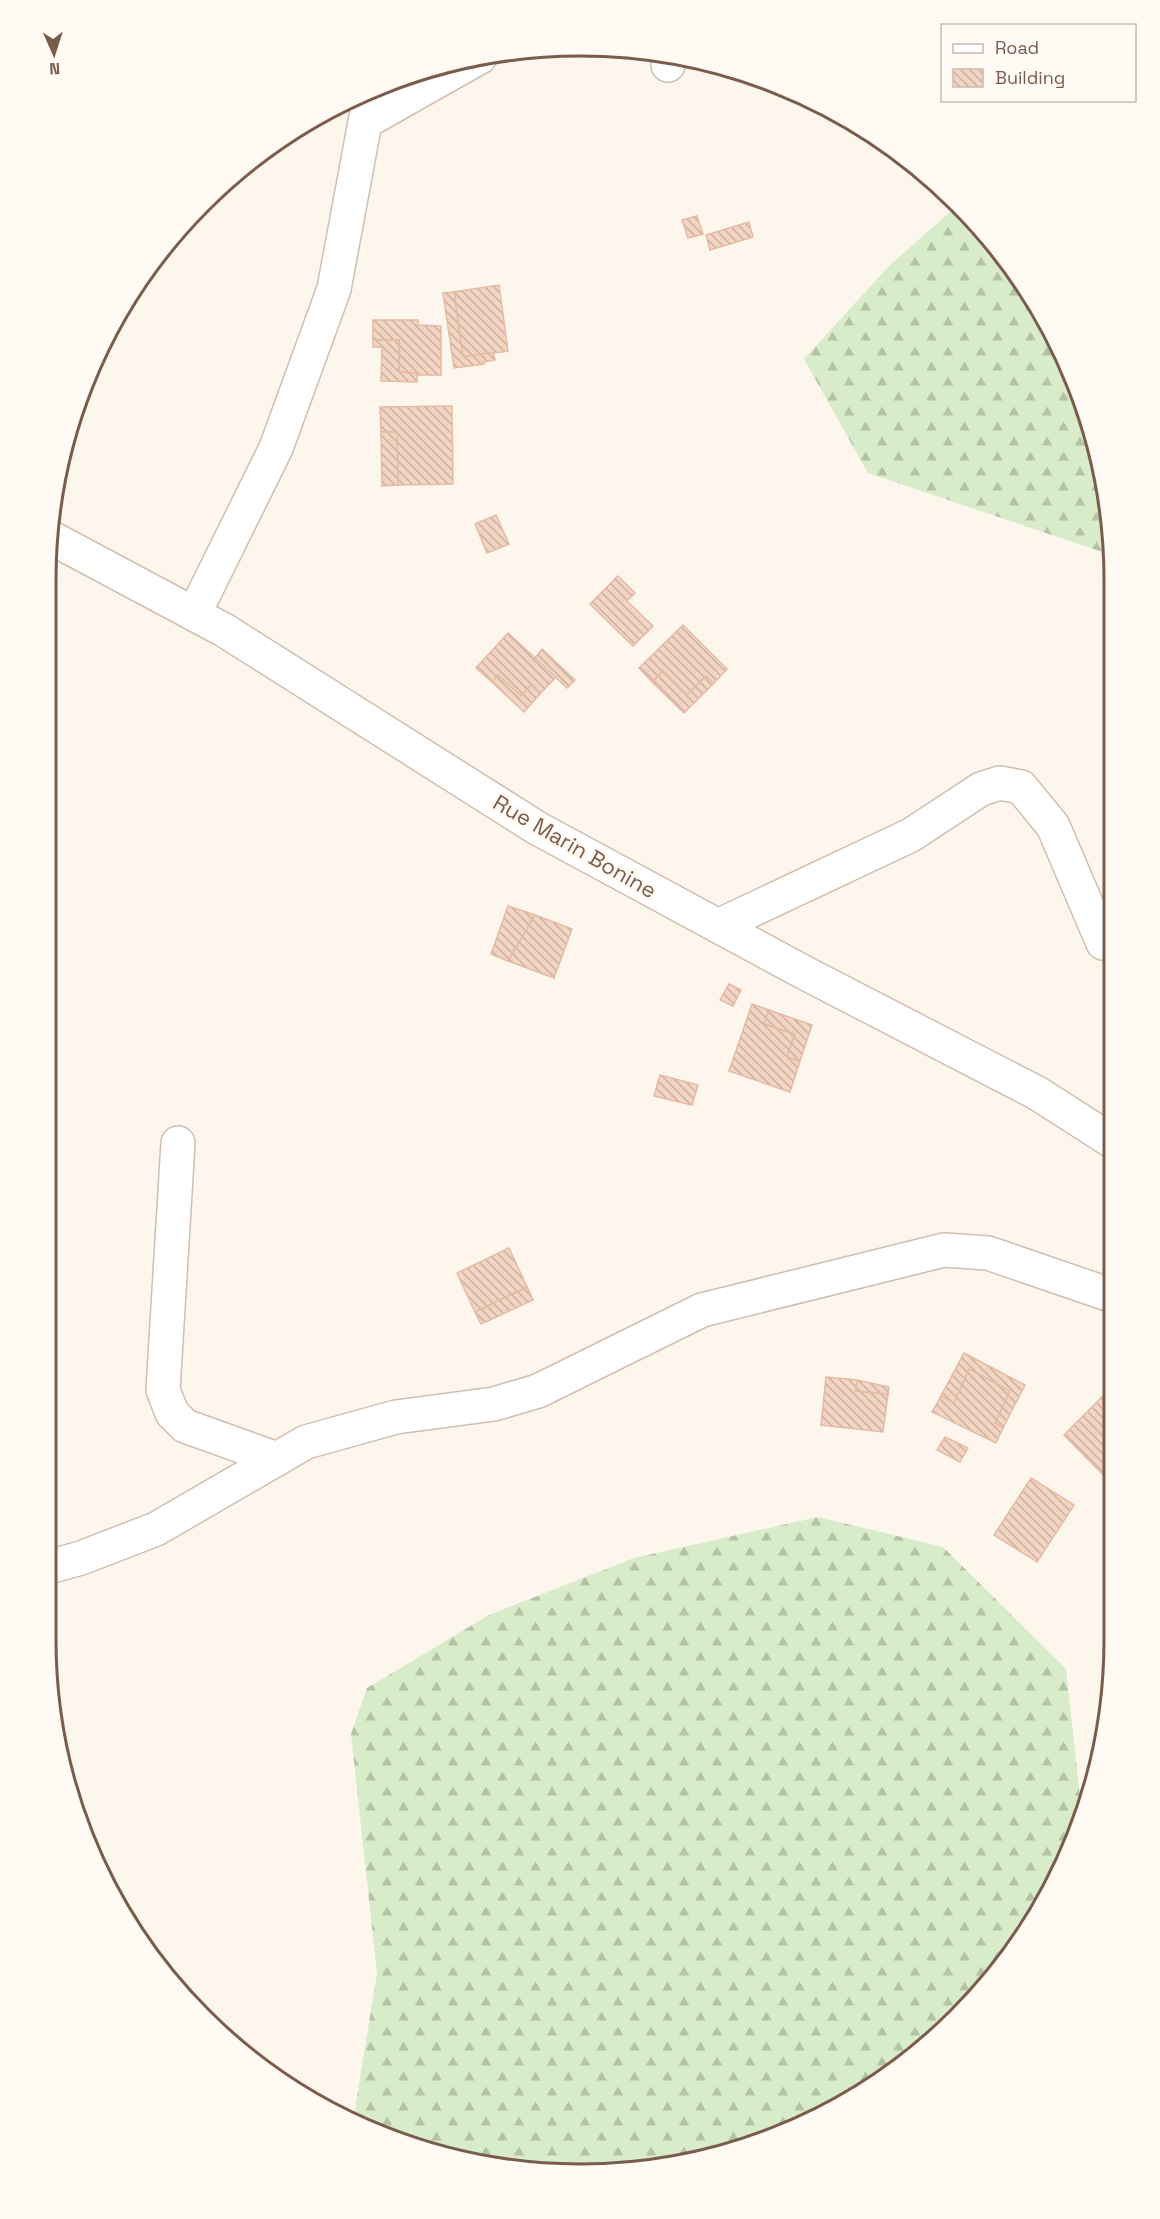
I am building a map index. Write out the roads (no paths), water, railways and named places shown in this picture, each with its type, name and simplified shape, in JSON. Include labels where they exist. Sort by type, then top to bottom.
[{"type":"street","points":[[194,614],[276,448],[334,289],[368,106],[442,74]]},
{"type":"street","name":"Rue Marin Bonine","points":[[57,541],[224,630],[537,828],[718,926],[1037,1093],[1104,1136]]},
{"type":"street","points":[[718,926],[911,835],[981,789],[1000,783],[1021,787],[1053,826],[1103,943]]},
{"type":"street","points":[[178,1143],[163,1390],[172,1413],[185,1425],[277,1459]]},
{"type":"street","points":[[56,1565],[81,1558],[156,1529],[306,1442],[396,1417],[494,1404],[538,1391],[702,1310],[944,1250],[988,1253],[1104,1293]]}]
